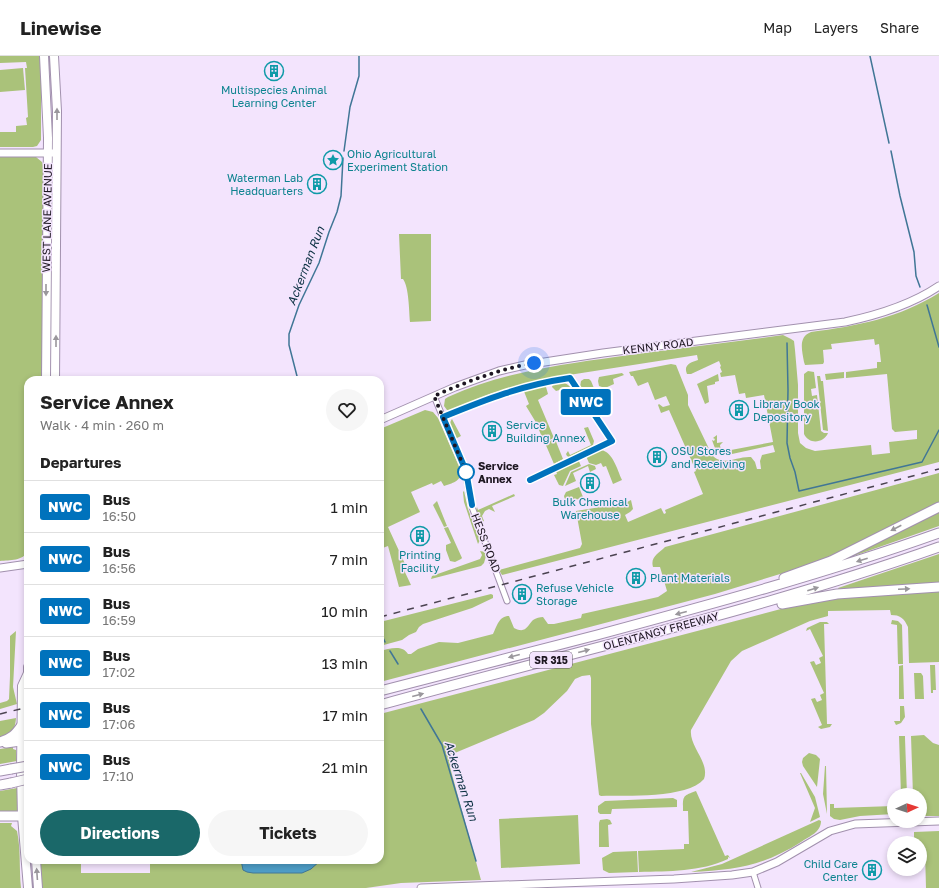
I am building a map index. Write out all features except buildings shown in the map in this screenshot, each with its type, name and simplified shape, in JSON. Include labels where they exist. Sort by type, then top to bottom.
[{"type":"highway","points":[[718,603],[831,561],[939,507]]},
{"type":"highway","name":"OLENTANGY FREEWAY","points":[[384,690],[718,603],[885,553],[939,533]]},
{"type":"highway","name":"OLENTANGY FREEWAY","points":[[384,704],[801,593],[889,565],[939,547]]},
{"type":"highway","points":[[722,615],[837,594],[939,587]]},
{"type":"highway","points":[[0,743],[10,738],[22,725]]},
{"type":"highway","points":[[0,743],[24,740]]},
{"type":"highway","points":[[0,771],[24,767]]},
{"type":"highway","points":[[0,785],[24,780]]},
{"type":"highway","points":[[0,816],[24,816]]},
{"type":"main road","name":"WEST LANE AVENUE","points":[[44,56],[48,114],[46,376]]},
{"type":"main road","name":"WEST LANE AVENUE","points":[[54,56],[57,111],[55,376]]},
{"type":"main road","points":[[24,682],[22,686],[22,725],[24,735]]},
{"type":"main road","points":[[27,864],[28,888]]},
{"type":"main road","points":[[36,864],[38,888]]},
{"type":"street","points":[[0,153],[56,153]]},
{"type":"street","name":"KENNY ROAD","points":[[384,418],[434,396],[499,371],[537,363],[603,353],[860,319],[901,306],[928,294],[939,286]]},
{"type":"street","name":"HESS ROAD","points":[[434,396],[466,471],[472,507],[507,600]]},
{"type":"street","points":[[0,568],[24,565]]},
{"type":"street","points":[[421,888],[599,884],[711,877],[753,872],[777,862],[830,831],[843,827],[855,824],[939,821]]},
{"type":"street","points":[[753,872],[758,888]]},
{"type":"green space","points":[[0,56],[41,56],[43,89],[41,103],[41,140],[37,146],[0,147],[0,132],[16,132],[16,126],[27,125],[26,118],[28,117],[25,68],[27,68],[26,62],[0,63]]},
{"type":"green space","points":[[23,68],[25,90],[0,92],[0,70]]},
{"type":"green space","points":[[0,156],[36,157],[42,162],[44,169],[42,376],[24,376],[24,556],[12,560],[0,561]]},
{"type":"green space","points":[[399,234],[431,234],[431,321],[410,322],[405,283],[403,279],[401,279]]},
{"type":"green space","points":[[939,293],[939,462],[502,575],[499,570],[580,548],[582,544],[576,511],[625,503],[631,500],[633,509],[625,515],[628,522],[661,508],[664,514],[666,513],[665,510],[703,494],[694,472],[696,471],[669,410],[661,413],[659,404],[663,407],[670,405],[666,396],[655,400],[648,382],[638,386],[633,376],[631,376],[629,372],[671,364],[676,365],[688,395],[688,405],[712,455],[725,461],[751,457],[755,462],[757,469],[761,469],[760,461],[762,455],[775,452],[773,445],[732,454],[731,450],[773,442],[764,395],[746,398],[745,393],[739,394],[735,375],[721,377],[720,373],[722,372],[719,361],[691,374],[687,374],[687,366],[698,360],[697,355],[556,377],[516,386],[490,394],[451,411],[447,410],[444,406],[445,399],[448,397],[488,382],[551,367],[636,354],[783,335],[794,341],[798,385],[798,433],[800,443],[806,448],[815,451],[871,445],[872,455],[890,453],[889,442],[917,439],[917,430],[895,432],[892,429],[887,374],[846,378],[846,372],[877,368],[877,362],[881,362],[879,344],[875,345],[874,339],[831,344],[832,349],[823,350],[823,364],[805,365],[802,349],[804,337],[811,332],[861,324],[893,315],[924,302]]},
{"type":"green space","points":[[808,371],[814,372],[816,388],[811,389],[812,396],[817,395],[821,431],[828,433],[820,441],[809,440],[804,434],[804,374]]},
{"type":"green space","points":[[844,372],[844,378],[826,380],[825,374]]},
{"type":"green space","points":[[622,373],[624,375],[613,379],[614,384],[605,388],[599,386],[599,377]]},
{"type":"green space","points":[[718,374],[719,381],[715,382],[715,384],[707,386],[709,402],[705,404],[697,384]]},
{"type":"green space","points":[[817,376],[820,376],[821,381],[823,381],[828,431],[823,430]]},
{"type":"green space","points":[[584,379],[589,379],[591,381],[602,408],[599,410],[596,409],[580,387],[581,381]]},
{"type":"green space","points":[[560,382],[567,384],[570,387],[578,403],[575,405],[566,389],[556,391],[552,387],[553,384]]},
{"type":"green space","points":[[542,386],[546,387],[548,394],[538,400],[554,438],[542,443],[540,438],[542,437],[539,430],[540,429],[526,406],[529,404],[523,389]]},
{"type":"green space","points":[[425,410],[433,412],[438,418],[461,471],[461,475],[456,482],[444,486],[441,481],[433,485],[432,483],[411,492],[420,512],[388,527],[406,566],[403,568],[411,585],[399,587],[388,546],[384,548],[384,427]]},
{"type":"green space","points":[[452,419],[461,436],[455,439],[450,427]]},
{"type":"green space","points":[[588,427],[594,441],[593,445],[569,457],[567,456],[566,454],[568,451],[570,455],[591,445],[584,428]]},
{"type":"green space","points":[[717,435],[717,443],[723,442],[720,445],[721,452],[730,450],[731,454],[720,454],[716,450],[712,440],[714,441],[715,439],[713,438]]},
{"type":"green space","points":[[555,439],[563,459],[554,464],[545,443]]},
{"type":"green space","points":[[601,450],[605,451],[612,457],[622,480],[613,484],[606,466],[603,467],[601,463],[596,465],[589,463],[586,456]]},
{"type":"green space","points":[[578,459],[581,466],[570,471],[563,486],[559,485],[554,475],[557,474],[555,469]]},
{"type":"green space","points":[[589,464],[595,466],[596,469],[590,472],[588,466],[573,473],[576,481],[565,486],[571,472]]},
{"type":"green space","points":[[939,473],[939,503],[858,545],[813,564],[715,594],[384,681],[384,650],[399,648],[408,654],[411,654],[418,649],[439,642],[458,643],[493,634],[499,622],[506,616],[509,616],[514,628],[524,630],[533,620],[539,617],[543,617],[548,624],[554,624],[581,618],[582,614],[658,597],[667,591],[660,567],[653,567],[652,564],[654,558],[665,547]]},
{"type":"green space","points":[[579,487],[583,497],[572,501],[565,500],[564,496],[566,492]]},
{"type":"green space","points":[[464,491],[468,509],[480,540],[478,544],[464,502]]},
{"type":"green space","points":[[514,494],[515,496],[492,506],[495,512],[489,509],[485,511],[482,516],[484,521],[480,523],[476,511],[477,507],[478,510]]},
{"type":"green space","points":[[437,501],[447,526],[444,527],[433,505]]},
{"type":"green space","points":[[939,510],[939,526],[848,558],[848,557]]},
{"type":"green space","points":[[448,527],[462,558],[455,562],[450,561],[446,550],[446,545],[451,543],[444,528]]},
{"type":"green space","points":[[480,551],[485,552],[486,556],[484,563],[481,566],[431,579],[432,576],[480,559],[482,555]]},
{"type":"green space","points":[[939,554],[939,584],[839,590],[838,588]]},
{"type":"green space","points":[[939,591],[939,662],[909,663],[908,627],[905,621],[901,618],[891,615],[890,610],[828,611],[828,616],[810,621],[742,651],[731,661],[691,730],[693,742],[704,767],[704,779],[696,785],[684,790],[656,795],[599,795],[591,724],[591,678],[590,675],[575,679],[567,691],[544,713],[534,720],[450,755],[452,766],[450,767],[481,880],[401,883],[366,888],[41,888],[40,864],[81,864],[81,873],[150,873],[150,864],[384,864],[384,713],[796,605],[826,599]]},
{"type":"green space","points":[[491,594],[493,595],[493,598],[472,608],[423,624],[416,632],[402,640],[384,645],[384,621]]},
{"type":"green space","points":[[892,620],[898,621],[902,625],[903,664],[898,664],[897,625],[891,624]]},
{"type":"green space","points":[[820,622],[827,622],[829,624],[824,624],[827,724],[832,724],[830,727],[821,729],[818,727],[822,725],[811,699],[815,698],[817,702],[822,700],[820,695],[824,693],[810,662],[814,661],[816,665],[821,663],[819,658],[823,656],[810,629],[806,631],[807,628]]},
{"type":"green space","points":[[16,631],[13,687],[17,704],[0,709],[0,703],[9,699],[10,636]]},
{"type":"green space","points":[[903,665],[904,699],[899,699],[899,666]]},
{"type":"green space","points":[[930,665],[935,665],[936,690],[933,690],[933,693],[931,693]]},
{"type":"green space","points":[[914,673],[921,673],[923,676],[924,699],[915,699]]},
{"type":"green space","points":[[900,706],[904,706],[905,717],[901,723],[896,725],[894,721],[900,721]]},
{"type":"green space","points":[[16,718],[13,729],[0,740],[0,721]]},
{"type":"green space","points":[[924,735],[933,743],[939,745],[939,816],[927,816],[927,788],[913,788],[911,736]]},
{"type":"green space","points":[[899,736],[905,736],[907,788],[901,788]]},
{"type":"green space","points":[[13,747],[13,749],[16,750],[17,761],[0,764],[0,749]]},
{"type":"green space","points":[[809,753],[816,755],[820,759],[817,787],[803,766],[802,762],[803,758]]},
{"type":"green space","points":[[826,766],[827,814],[823,794]]},
{"type":"green space","points":[[800,773],[815,797],[820,817],[810,822],[815,808]]},
{"type":"green space","points":[[17,788],[18,809],[16,813],[0,813],[0,791]]},
{"type":"green space","points":[[696,791],[725,856],[728,855],[730,858],[728,857],[728,859],[717,863],[695,869],[639,872],[638,851],[684,849],[684,844],[689,844],[688,811],[683,811],[683,799],[688,794]]},
{"type":"green space","points":[[673,798],[677,800],[677,807],[612,809],[611,814],[600,814],[598,812],[598,806],[605,801]]},
{"type":"green space","points":[[830,804],[834,804],[834,808],[887,806],[887,814],[860,816],[840,820],[834,819],[830,816]]},
{"type":"green space","points":[[578,815],[580,864],[501,868],[499,819]]},
{"type":"green space","points":[[600,820],[610,820],[612,824],[608,825],[609,847],[599,847],[599,823]]},
{"type":"green space","points":[[819,820],[821,821],[821,825],[817,831],[774,857],[736,868],[691,872],[722,864]]},
{"type":"green space","points":[[0,823],[12,823],[11,826],[17,831],[21,888],[0,888]]},
{"type":"green space","points":[[939,831],[939,888],[926,888],[927,836],[914,836],[914,832]]},
{"type":"green space","points":[[637,851],[638,872],[609,873],[603,870],[602,858],[613,852]]},
{"type":"water","points":[[242,864],[317,864],[311,869],[302,873],[253,873],[243,870]]},
{"type":"waterway","name":"Ackerman Run","points":[[344,151],[350,107],[359,76],[359,56]]},
{"type":"waterway","points":[[870,56],[889,143]]},
{"type":"waterway","points":[[891,151],[900,196],[914,252],[916,276],[920,287]]},
{"type":"waterway","name":"Ackerman Run","points":[[297,376],[289,345],[289,334],[299,305],[319,263],[337,212],[341,196],[343,158]]},
{"type":"waterway","points":[[927,305],[939,347]]},
{"type":"waterway","points":[[787,343],[787,443],[799,491],[922,462],[939,430]]},
{"type":"waterway","name":"Ackerman Run","points":[[390,651],[398,664]]},
{"type":"waterway","name":"Ackerman Run","points":[[421,709],[442,745],[476,861]]},
{"type":"railway","points":[[384,616],[939,469]]},
{"type":"railway","points":[[0,714],[24,708]]},
{"type":"bus line","name":"NWC","points":[[472,505],[466,471],[443,417],[518,388],[570,378],[612,441],[530,480]]},
{"type":"place","name":"Multispecies Animal Learning Center","points":[[274,71]]},
{"type":"place","name":"Ohio Agricultural Experiment Station","points":[[333,160]]},
{"type":"place","name":"Waterman Lab Headquarters","points":[[317,184]]},
{"type":"place","name":"Library Book Depository","points":[[739,410]]},
{"type":"place","name":"Service Building Annex","points":[[492,431]]},
{"type":"place","name":"OSU Stores and Receiving","points":[[657,457]]},
{"type":"place","name":"Service Annex","points":[[466,472]]},
{"type":"place","name":"Bulk Chemical Warehouse","points":[[590,483]]},
{"type":"place","name":"Printing Facility","points":[[420,536]]},
{"type":"place","name":"Plant Materials","points":[[636,578]]},
{"type":"place","name":"Refuse Vehicle Storage","points":[[522,594]]},
{"type":"place","name":"Child Care Center","points":[[872,870]]},
{"type":"route","points":[[466,472],[434,396],[499,371],[534,363]]}]
